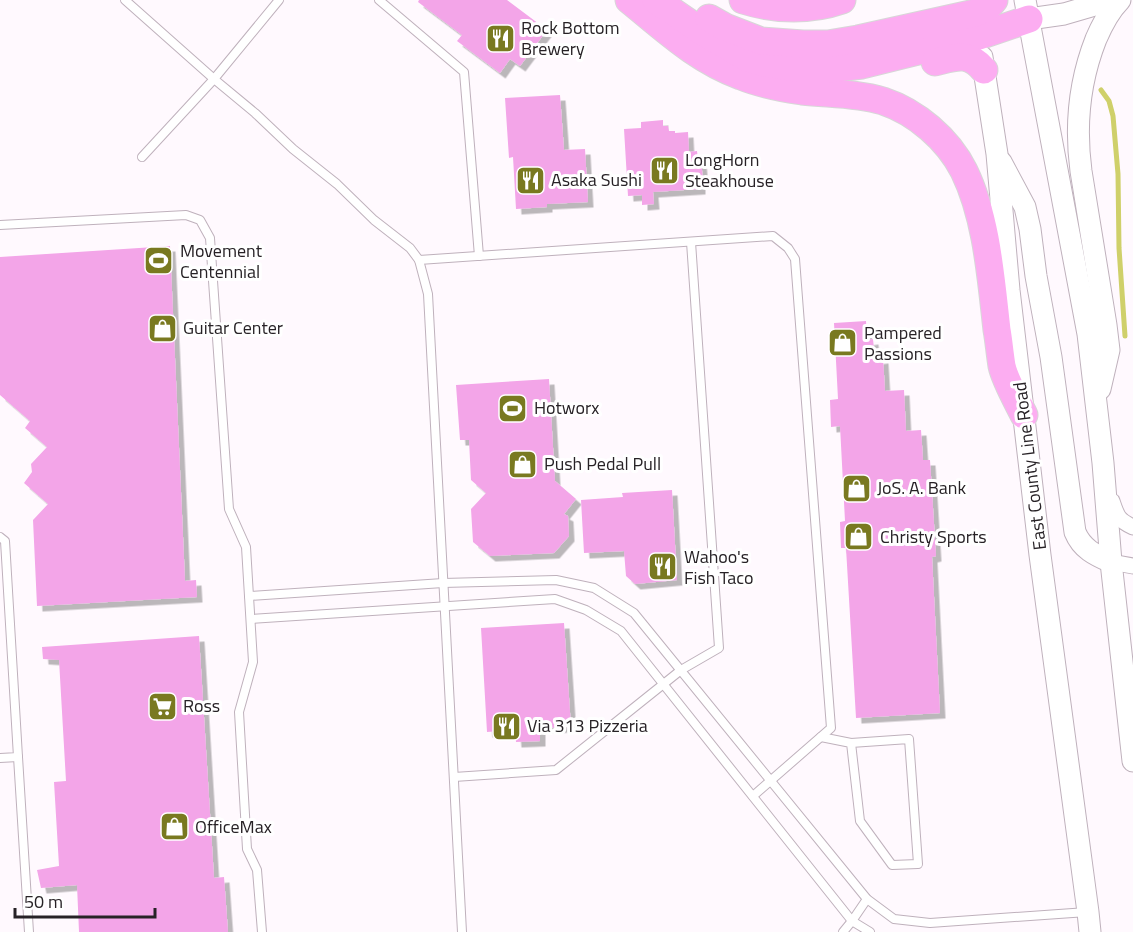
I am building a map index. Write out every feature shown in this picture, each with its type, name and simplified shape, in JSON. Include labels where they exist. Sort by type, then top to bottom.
[{"type":"highway","points":[[629,0],[681,43],[717,66],[740,76],[778,87],[883,101],[912,115],[939,137],[954,154],[974,195],[988,257],[1002,368],[1024,416]]},
{"type":"highway","points":[[651,0],[669,20],[721,54],[763,71],[809,82],[829,83],[865,79],[953,57],[974,60],[984,70]]},
{"type":"highway","points":[[656,0],[701,32],[745,57],[801,69],[862,65],[980,12]]},
{"type":"highway","points":[[684,0],[717,23],[754,39],[803,44],[840,43],[980,12],[1027,9]]},
{"type":"highway","points":[[743,0],[772,6],[804,8],[828,5],[842,0]]},
{"type":"main road","points":[[1112,0],[1064,14],[1027,9],[1088,334],[1133,760]]},
{"type":"main road","points":[[1096,404],[1109,350],[1078,153],[1078,117],[1090,54],[1105,20],[1120,0]]},
{"type":"main road","name":"East County Line Road","points":[[980,12],[984,70],[997,154],[1009,290],[1040,555],[1089,922]]},
{"type":"main road","points":[[997,154],[1025,207],[1030,229],[1051,357],[1075,532],[1079,541],[1093,554],[1111,562]]},
{"type":"street","points":[[1103,464],[1118,518],[1133,527]]},
{"type":"street","points":[[1111,562],[1133,566]]},
{"type":"lane","points":[[125,0],[293,149],[336,184],[374,220],[410,248],[419,260],[428,294],[462,932]]},
{"type":"lane","points":[[142,158],[214,79],[279,0]]},
{"type":"lane","points":[[379,0],[464,72],[479,256]]},
{"type":"lane","points":[[0,225],[186,215],[200,220],[210,238],[229,509],[246,547],[253,662],[239,712],[248,849],[257,870],[262,932]]},
{"type":"lane","points":[[419,260],[773,236],[788,248],[795,259],[831,728],[753,796]]},
{"type":"lane","points":[[454,777],[556,770],[681,670],[719,648],[691,242]]},
{"type":"lane","points":[[0,537],[4,542],[29,932]]},
{"type":"lane","points":[[249,596],[443,583],[556,580],[594,588],[634,613],[867,899],[894,919],[930,923],[1089,922]]},
{"type":"lane","points":[[251,619],[555,599],[586,609],[621,631],[852,921],[870,932]]},
{"type":"lane","points":[[821,737],[851,743],[909,739],[918,864],[892,865],[860,821],[851,743]]},
{"type":"lane","points":[[0,759],[18,757]]},
{"type":"lane","points":[[843,932],[867,899]]},
{"type":"building","name":"Rock Bottom Brewery","points":[[419,0],[507,0],[547,30],[520,66],[510,59],[500,73],[457,41],[462,35],[418,2]]},
{"type":"building","points":[[560,95],[564,150],[585,149],[588,202],[547,204],[547,207],[516,209],[513,157],[509,158],[505,98]]},
{"type":"building","name":"LongHorn Steakhouse","points":[[663,120],[663,126],[668,126],[669,131],[688,132],[689,152],[697,151],[698,159],[701,159],[703,181],[700,181],[700,189],[653,192],[654,204],[642,205],[642,195],[628,196],[624,129],[641,128],[641,122]]},
{"type":"building","points":[[170,246],[185,581],[196,580],[197,597],[37,606],[33,520],[48,504],[24,483],[32,472],[31,464],[47,447],[25,428],[30,421],[0,395],[0,257]]},
{"type":"building","points":[[866,321],[867,340],[873,339],[875,359],[883,358],[885,391],[904,390],[906,431],[921,430],[923,460],[930,460],[936,556],[932,557],[940,713],[856,718],[846,548],[841,548],[840,522],[845,521],[840,426],[831,427],[830,400],[838,399],[834,323]]},
{"type":"building","points":[[549,379],[555,481],[576,499],[564,514],[568,516],[569,536],[554,553],[490,556],[473,542],[471,509],[486,493],[471,480],[469,440],[460,440],[456,385]]},
{"type":"building","points":[[672,490],[677,580],[635,584],[626,576],[624,551],[584,553],[581,500],[623,497],[622,493]]},
{"type":"building","points":[[564,623],[571,727],[540,728],[540,741],[516,742],[515,730],[487,732],[481,628]]},
{"type":"building","points":[[199,636],[214,878],[224,877],[228,932],[79,932],[77,885],[41,888],[37,870],[59,866],[54,782],[66,781],[59,660],[43,659],[42,647]]},
{"type":"waterway","points":[[1101,90],[1109,101],[1113,116],[1118,174],[1119,248],[1125,336]]},
{"type":"place","name":"Rock Bottom Brewery","points":[[500,38]]},
{"type":"place","name":"LongHorn Steakhouse","points":[[664,170]]},
{"type":"place","name":"Asaka Sushi","points":[[530,180]]},
{"type":"place","name":"Movement Centennial","points":[[159,261]]},
{"type":"place","name":"Guitar Center","points":[[162,328]]},
{"type":"place","name":"Pampered Passions","points":[[843,343]]},
{"type":"place","name":"Hotworx","points":[[513,408]]},
{"type":"place","name":"Push Pedal Pull","points":[[523,464]]},
{"type":"place","name":"JoS. A. Bank","points":[[856,488]]},
{"type":"place","name":"Christy Sports","points":[[859,537]]},
{"type":"place","name":"Wahoo's Fish Taco","points":[[663,567]]},
{"type":"place","name":"Ross","points":[[162,706]]},
{"type":"place","name":"Via 313 Pizzeria","points":[[506,726]]},
{"type":"place","name":"OfficeMax","points":[[174,827]]}]
